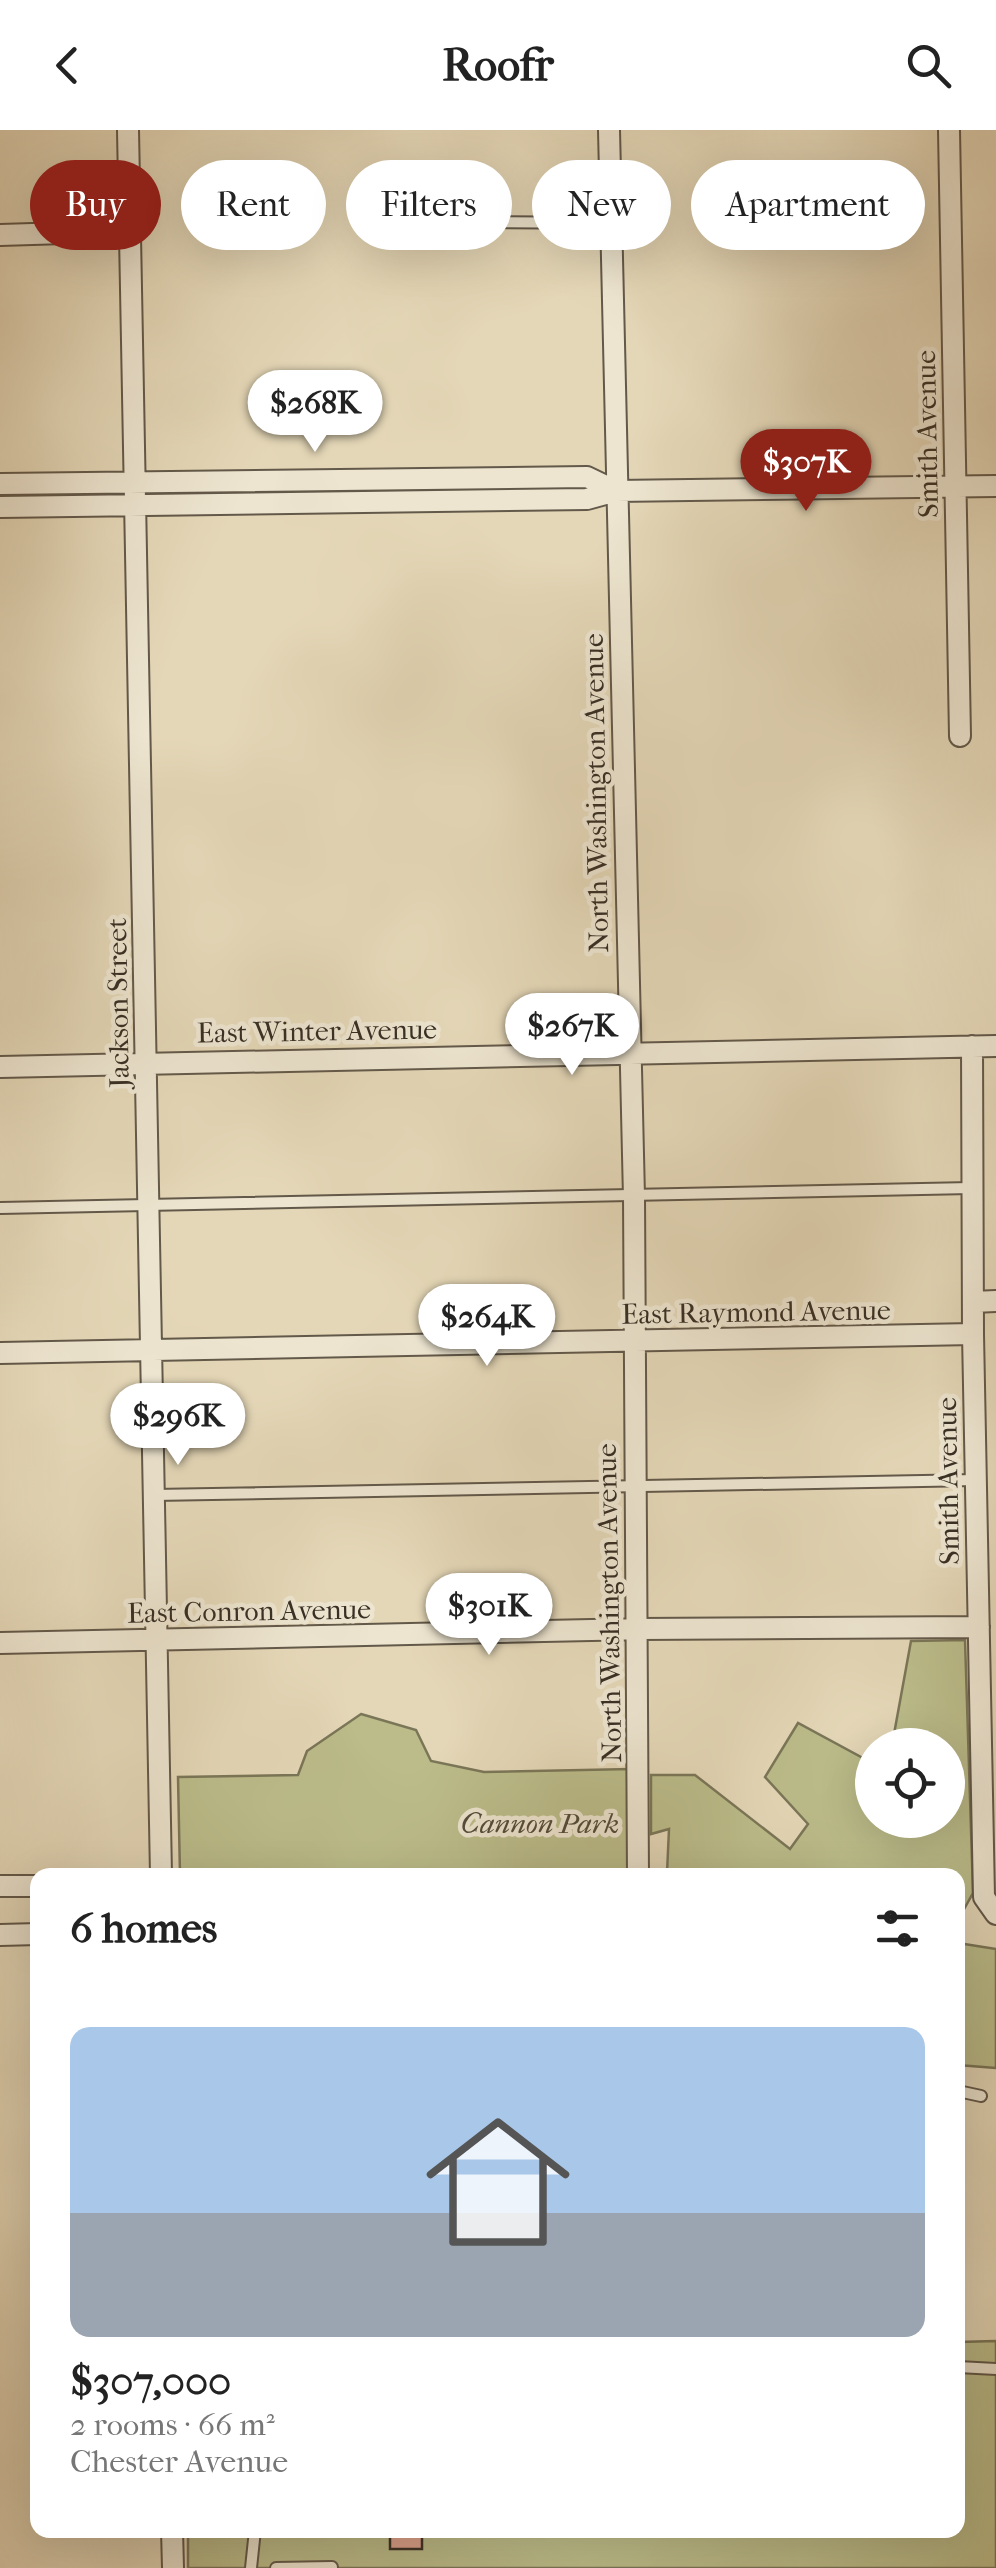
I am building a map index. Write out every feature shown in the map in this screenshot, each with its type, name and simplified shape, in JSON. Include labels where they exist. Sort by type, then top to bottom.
[{"type":"street","name":"Jackson Street","points":[[128,130],[129,160]]},
{"type":"street","name":"North Washington Avenue","points":[[610,130],[611,160]]},
{"type":"street","name":"Smith Avenue","points":[[949,130],[960,736]]},
{"type":"street","points":[[0,235],[30,234]]},
{"type":"street","name":"Jackson Street","points":[[131,250],[161,1868]]},
{"type":"street","name":"North Washington Avenue","points":[[612,250],[634,1196],[638,1868]]},
{"type":"street","points":[[0,484],[587,477],[616,492]]},
{"type":"street","points":[[446,478],[446,502]]},
{"type":"street","points":[[295,480],[296,504]]},
{"type":"street","points":[[0,508],[588,500],[616,492],[996,486]]},
{"type":"street","name":"Smith Avenue","points":[[972,1046],[972,1334],[984,1897],[994,1914]]},
{"type":"street","name":"East Winter Avenue","points":[[0,1067],[996,1046]]},
{"type":"street","points":[[973,1302],[996,1302]]},
{"type":"street","name":"East Raymond Avenue","points":[[0,1353],[972,1334]]},
{"type":"street","name":"East Conron Avenue","points":[[0,1643],[639,1629],[978,1627]]},
{"type":"street","points":[[0,1886],[30,1886]]},
{"type":"street","points":[[0,1935],[30,1934]]},
{"type":"street","points":[[172,2538],[173,2568]]},
{"type":"lane","points":[[0,1208],[972,1188]]},
{"type":"lane","points":[[153,1495],[976,1480]]},
{"type":"lane","points":[[965,2092],[982,2096]]},
{"type":"lane","points":[[965,2367],[996,2368]]},
{"type":"lane","points":[[252,2568],[254,2538]]},
{"type":"lane","points":[[276,2568],[332,2568]]},
{"type":"green space","points":[[965,1640],[973,1893],[965,1907],[965,1868],[667,1868],[669,1829],[651,1834],[651,1775],[695,1775],[790,1849],[808,1824],[765,1777],[798,1723],[855,1754],[855,1838],[965,1838],[965,1728],[895,1728],[911,1641]]},
{"type":"green space","name":"Cannon Park","points":[[361,1714],[416,1730],[431,1761],[484,1772],[631,1769],[631,1868],[180,1868],[178,1777],[298,1775],[307,1751]]},
{"type":"green space","points":[[965,1944],[996,1949],[996,2068],[965,2066]]},
{"type":"green space","points":[[996,2341],[996,2568],[188,2568],[188,2538],[965,2538],[965,2342]]},
{"type":"building","points":[[390,2538],[422,2538],[422,2549],[390,2549]]}]
